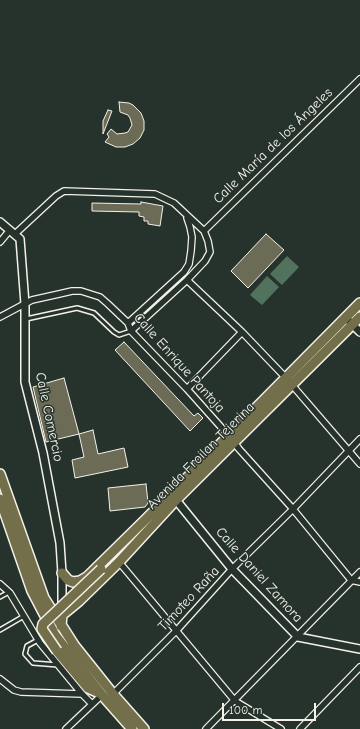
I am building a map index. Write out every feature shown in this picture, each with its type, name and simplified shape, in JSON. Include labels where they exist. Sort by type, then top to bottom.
[{"type":"main road","name":"Avenida Froilan Tejerina","points":[[146,519],[289,382],[349,321],[360,303]]},
{"type":"main road","name":"Avenida Froilan Tejerina","points":[[349,321],[360,317]]},
{"type":"main road","name":"Avenida Froilan Tejerina","points":[[62,615],[79,601],[119,562],[231,439]]},
{"type":"main road","points":[[0,474],[44,598],[60,626],[74,645],[113,694],[144,729]]},
{"type":"main road","points":[[0,499],[32,591],[55,635],[132,729]]},
{"type":"main road","points":[[62,573],[68,580],[74,582],[80,581],[87,577],[146,519]]},
{"type":"main road","points":[[102,694],[88,688],[57,651],[42,629],[43,624],[142,529],[146,519]]},
{"type":"main road","name":"Calle Comercio","points":[[60,626],[62,615]]},
{"type":"street","name":"Calle María de los Ángeles","points":[[204,231],[360,78]]},
{"type":"street","points":[[0,242],[64,191],[155,194],[163,196],[174,203],[204,231],[210,252],[205,261],[187,280],[130,331]]},
{"type":"street","points":[[128,323],[184,272],[189,264],[192,237],[187,216]]},
{"type":"street","points":[[0,222],[13,232]]},
{"type":"street","name":"Calle Comercio","points":[[13,232],[20,239],[24,304],[25,382],[46,468],[60,543],[62,615]]},
{"type":"street","points":[[187,280],[242,332],[289,382],[360,464]]},
{"type":"street","name":"Calle Enrique Pantoja","points":[[0,318],[32,300],[52,295],[72,291],[100,297],[128,323],[130,331],[187,389],[293,509],[351,580]]},
{"type":"street","points":[[349,321],[360,332]]},
{"type":"street","points":[[187,389],[242,332]]},
{"type":"street","name":"Timoteo Raña","points":[[113,694],[177,630],[232,569],[293,509],[360,439]]},
{"type":"street","name":"Calle Daniel Zamora","points":[[176,500],[232,569],[298,637],[360,648]]},
{"type":"street","points":[[119,562],[235,701],[281,729]]},
{"type":"street","points":[[206,729],[298,637],[360,572]]},
{"type":"street","points":[[351,580],[360,582]]},
{"type":"street","points":[[0,584],[9,592],[38,640],[92,704]]},
{"type":"street","points":[[300,729],[360,667]]},
{"type":"street","points":[[0,679],[14,690],[21,692],[82,694]]},
{"type":"street","points":[[66,729],[102,694]]},
{"type":"lane","points":[[24,319],[77,308],[94,313],[119,335],[130,331]]},
{"type":"lane","points":[[0,597],[9,592]]},
{"type":"lane","points":[[0,630],[24,616]]},
{"type":"lane","points":[[38,640],[27,646],[25,654],[33,663],[58,665]]},
{"type":"green space","points":[[287,256],[299,267],[282,285],[270,274]]},
{"type":"green space","points":[[267,276],[279,287],[262,305],[250,295]]},
{"type":"building","points":[[119,102],[133,105],[141,113],[144,121],[144,130],[140,138],[133,144],[125,147],[116,147],[105,142],[109,137],[107,134],[111,129],[117,134],[125,133],[128,132],[132,125],[128,115],[120,112]]},
{"type":"building","points":[[108,110],[112,111],[103,134],[103,121]]},
{"type":"building","points":[[141,202],[163,206],[160,226],[148,224],[148,221],[144,221],[144,217],[139,216],[139,212],[92,211],[92,203],[141,204]]},
{"type":"building","points":[[266,234],[284,250],[248,288],[231,271]]},
{"type":"building","points":[[124,342],[194,416],[198,413],[203,418],[190,431],[115,350]]},
{"type":"building","points":[[64,378],[79,434],[46,442],[33,387]]},
{"type":"building","points":[[93,430],[98,454],[124,448],[128,467],[75,478],[72,460],[84,457],[79,434]]},
{"type":"building","points":[[146,484],[148,503],[145,507],[110,511],[108,488]]}]
